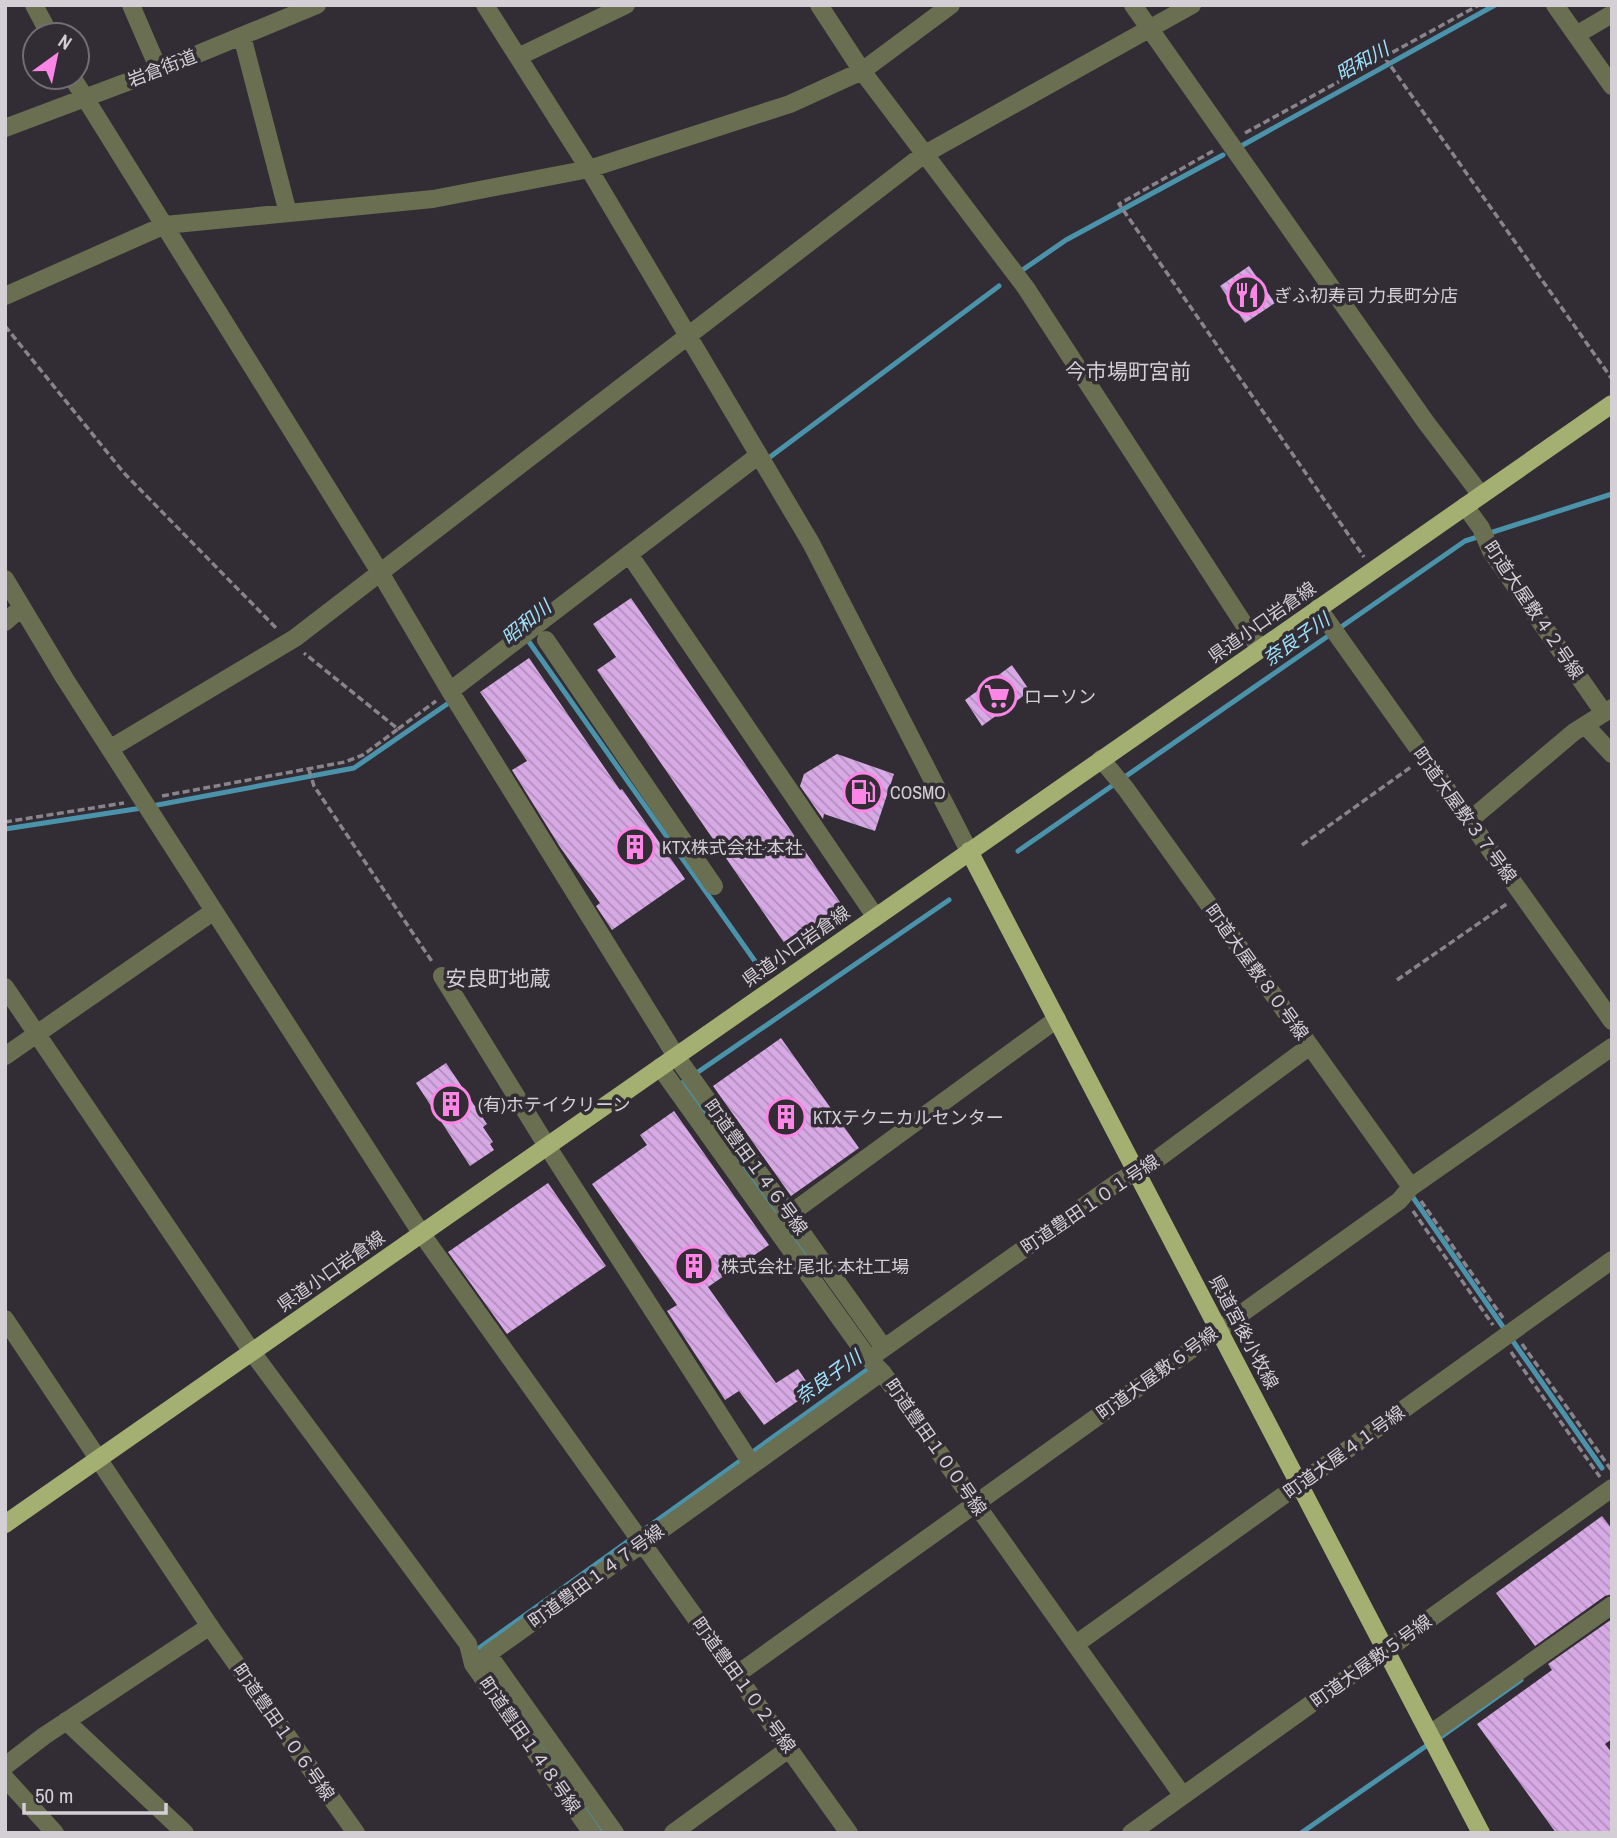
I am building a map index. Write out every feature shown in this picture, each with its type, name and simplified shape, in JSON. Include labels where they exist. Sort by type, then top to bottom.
[{"type":"main road","name":"県道小口岩倉線","points":[[5,1524],[1612,404]]},
{"type":"main road","name":"県道宮後小牧線","points":[[969,851],[1481,1833]]},
{"type":"street","points":[[34,5],[43,21]]},
{"type":"street","points":[[131,5],[159,70]]},
{"type":"street","name":"岩倉街道","points":[[5,128],[159,70],[317,5]]},
{"type":"street","points":[[485,5],[589,169],[811,543],[969,851]]},
{"type":"street","points":[[518,57],[626,5]]},
{"type":"street","points":[[819,5],[862,71],[923,155],[1026,288],[1260,649]]},
{"type":"street","points":[[5,296],[165,225],[433,199],[589,169],[790,104],[862,71],[951,5]]},
{"type":"street","points":[[1133,5],[1425,421],[1481,495]]},
{"type":"street","points":[[111,748],[290,642],[690,337],[923,155],[1192,5]]},
{"type":"street","points":[[1555,5],[1612,86]]},
{"type":"street","points":[[1576,35],[1612,14]]},
{"type":"street","points":[[242,36],[288,213]]},
{"type":"street","name":"町道豊田１４６号線","points":[[80,91],[381,574],[676,1056],[884,1348]]},
{"type":"street","points":[[455,698],[763,461]]},
{"type":"street","name":"町道大屋敷４２号線","points":[[1465,506],[1481,528],[1491,551],[1608,710]]},
{"type":"street","points":[[633,559],[875,916]]},
{"type":"street","name":"町道豊田１０２号線","points":[[5,579],[214,912],[421,1233],[849,1833]]},
{"type":"street","points":[[5,622],[21,608]]},
{"type":"street","name":"町道大屋敷３７号線","points":[[1318,608],[1612,1021]]},
{"type":"street","points":[[546,640],[713,887]]},
{"type":"street","points":[[1470,820],[1585,725],[1608,710]]},
{"type":"street","points":[[1585,725],[1612,754]]},
{"type":"street","name":"町道大屋敷８０号線","points":[[1101,759],[1126,789],[1411,1187]]},
{"type":"street","points":[[5,1056],[214,912]]},
{"type":"street","points":[[442,976],[547,1146],[751,1463]]},
{"type":"street","points":[[5,987],[252,1352],[477,1658],[615,1833]]},
{"type":"street","points":[[773,1226],[1057,1019]]},
{"type":"street","name":"町道豊田１０１号線","points":[[869,1359],[1118,1182],[1156,1160],[1310,1046]]},
{"type":"street","name":"町道大屋敷６号線","points":[[736,1675],[1399,1201],[1411,1187],[1612,1047]]},
{"type":"street","name":"町道豊田１００号線","points":[[660,1068],[869,1359],[882,1371],[1183,1796]]},
{"type":"street","name":"町道大屋４１号線","points":[[1076,1644],[1612,1260]]},
{"type":"street","name":"町道豊田１０６号線","points":[[5,1319],[212,1629],[356,1833]]},
{"type":"street","name":"町道豊田１４７号線","points":[[477,1658],[639,1537],[882,1371]]},
{"type":"street","name":"町道大屋敷５号線","points":[[1131,1833],[1611,1490]]},
{"type":"street","points":[[1430,1734],[1612,1605]]},
{"type":"street","points":[[5,1766],[69,1719],[212,1629]]},
{"type":"street","name":"町道豊田１４８号線","points":[[477,1658],[592,1833]]},
{"type":"street","points":[[69,1719],[185,1833]]},
{"type":"street","points":[[673,1833],[790,1748]]},
{"type":"street","points":[[5,1778],[55,1833]]},
{"type":"path","points":[[1373,570],[1119,204],[1479,5]]},
{"type":"path","points":[[1385,58],[1612,379]]},
{"type":"path","points":[[5,326],[124,473],[290,642],[398,729]]},
{"type":"path","points":[[5,822],[144,800],[345,762],[363,755],[398,729],[455,698]]},
{"type":"path","points":[[1302,845],[1424,758]]},
{"type":"path","points":[[309,769],[314,786],[442,976]]},
{"type":"path","points":[[1397,980],[1521,894]]},
{"type":"building","name":"ぎふ初寿司 力長町分店","points":[[1249,266],[1275,303],[1245,323],[1220,286]]},
{"type":"building","points":[[631,598],[842,905],[785,944],[597,670],[616,657],[593,624]]},
{"type":"building","points":[[529,658],[685,879],[612,930],[596,906],[600,903],[560,847],[512,770],[527,761],[480,692]]},
{"type":"building","name":"ローソン","points":[[1012,665],[1030,691],[982,726],[965,700]]},
{"type":"building","points":[[837,754],[894,774],[875,831],[824,814],[823,819],[800,786],[804,774]]},
{"type":"building","name":"KTXテクニカルセンター","points":[[781,1038],[859,1148],[791,1196],[713,1086]]},
{"type":"building","name":"(有)ホテイクリーン","points":[[446,1063],[487,1124],[483,1127],[493,1142],[490,1144],[494,1150],[470,1166],[416,1083]]},
{"type":"building","name":"株式会社 尾北 本社工場","points":[[674,1111],[769,1245],[708,1287],[776,1383],[798,1369],[808,1384],[801,1389],[805,1396],[764,1425],[739,1391],[725,1400],[667,1311],[677,1305],[592,1184],[647,1145],[640,1135]]},
{"type":"building","points":[[548,1183],[606,1266],[507,1334],[448,1252]]},
{"type":"building","points":[[1602,1516],[1612,1529],[1612,1594],[1605,1596],[1535,1646],[1496,1593]]},
{"type":"building","points":[[1612,1619],[1612,1739],[1605,1744],[1612,1753],[1612,1833],[1556,1833],[1477,1724],[1552,1670],[1548,1664]]},
{"type":"waterway","name":"昭和川","points":[[1243,145],[1495,5]]},
{"type":"waterway","name":"昭和川","points":[[1021,271],[1066,240],[1223,155]]},
{"type":"waterway","name":"昭和川","points":[[766,460],[999,286]]},
{"type":"waterway","name":"奈良子川","points":[[1018,851],[1465,541],[1612,494]]},
{"type":"waterway","points":[[527,639],[757,964]]},
{"type":"waterway","name":"昭和川","points":[[152,806],[354,768],[453,700]]},
{"type":"waterway","name":"昭和川","points":[[5,829],[142,808]]},
{"type":"waterway","name":"奈良子川","points":[[812,1265],[682,1083],[949,900]]},
{"type":"waterway","points":[[1412,1196],[1503,1327]]},
{"type":"waterway","points":[[1510,1337],[1602,1468]]},
{"type":"waterway","name":"奈良子川","points":[[475,1651],[871,1367]]},
{"type":"waterway","points":[[1438,1739],[1521,1680]]},
{"type":"waterway","name":"奈良子川","points":[[516,1710],[604,1833]]},
{"type":"waterway","points":[[1301,1833],[1429,1744]]},
{"type":"place","name":"ぎふ初寿司 力長町分店","points":[[1247,295]]},
{"type":"place","name":"ローソン","points":[[997,696]]},
{"type":"place","name":"COSMO","points":[[863,792]]},
{"type":"place","name":"KTX株式会社 本社","points":[[635,847]]},
{"type":"place","name":"(有)ホテイクリーン","points":[[451,1104]]},
{"type":"place","name":"KTXテクニカルセンター","points":[[786,1117]]},
{"type":"place","name":"株式会社 尾北 本社工場","points":[[694,1266]]},
{"type":"district","name":"今市場町宮前","points":[[1128,371]]},
{"type":"district","name":"安良町地蔵","points":[[498,978]]}]
